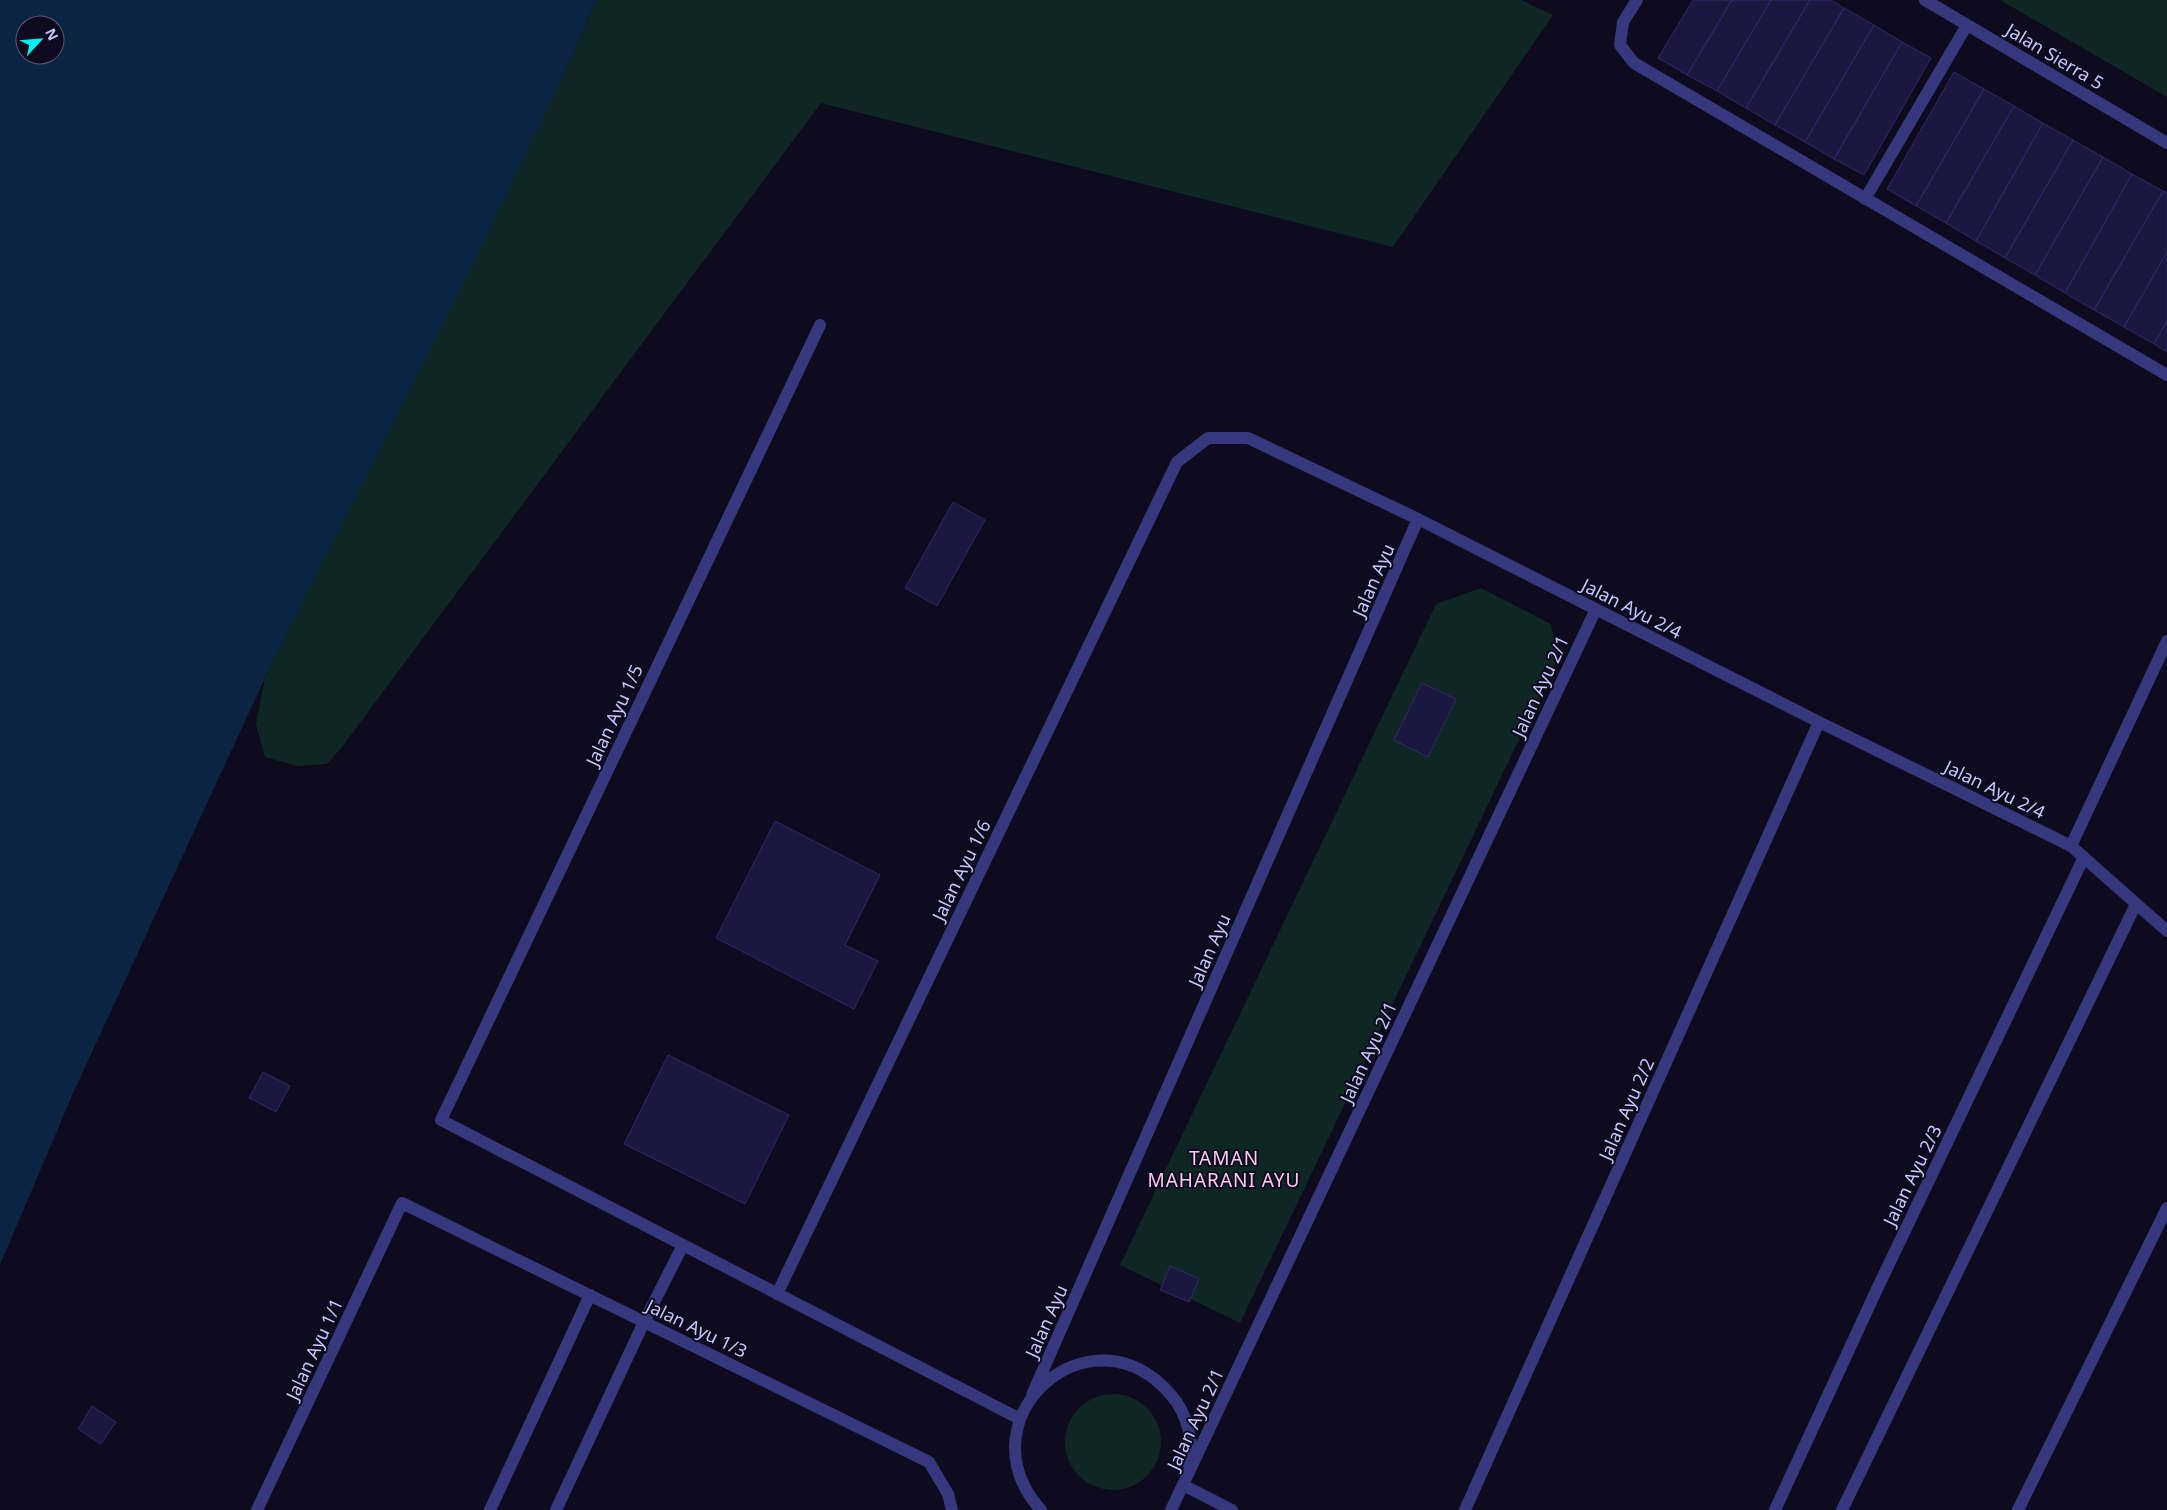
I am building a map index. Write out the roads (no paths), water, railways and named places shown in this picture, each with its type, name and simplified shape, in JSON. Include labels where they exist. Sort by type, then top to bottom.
[{"type":"street","points":[[1637,0],[1622,22],[1620,45],[1634,62],[2167,375]]},
{"type":"street","name":"Jalan Sierra 5","points":[[1925,0],[2167,143]]},
{"type":"street","points":[[1866,199],[1967,25]]},
{"type":"street","name":"Jalan Ayu 1/5","points":[[683,1245],[441,1120],[820,325]]},
{"type":"street","name":"Jalan Ayu 2/4","points":[[1177,462],[1208,438],[1248,438],[1418,519],[1819,722],[2071,846],[2167,931]]},
{"type":"street","name":"Jalan Ayu 1/6","points":[[776,1294],[1177,462]]},
{"type":"street","name":"Jalan Ayu","points":[[1040,1510],[1029,1497],[1018,1472],[1015,1446],[1020,1419],[1418,519]]},
{"type":"street","name":"Jalan Ayu 2/1","points":[[1172,1510],[1596,609]]},
{"type":"street","points":[[2071,846],[2167,641]]},
{"type":"street","name":"Jalan Ayu 2/2","points":[[1465,1510],[1819,722]]},
{"type":"street","name":"Jalan Ayu 2/3","points":[[1775,1510],[1877,1289],[2084,857]]},
{"type":"street","points":[[1842,1510],[2136,904]]},
{"type":"street","name":"Jalan Ayu 1/3","points":[[402,1203],[929,1462],[948,1494],[952,1510]]},
{"type":"street","name":"Jalan Ayu 1/1","points":[[257,1510],[402,1203]]},
{"type":"street","points":[[2018,1510],[2167,1208]]},
{"type":"street","points":[[556,1510],[644,1322],[683,1245],[1020,1419]]},
{"type":"street","points":[[490,1510],[590,1294]]},
{"type":"street","points":[[1032,1395],[1053,1376],[1078,1364],[1107,1360],[1135,1366],[1159,1381],[1178,1403],[1189,1429],[1191,1458],[1184,1485],[1167,1510]]},
{"type":"street","points":[[1184,1485],[1232,1510]]},
{"type":"water","points":[[0,0],[596,0],[573,55],[485,239],[265,678],[74,1091],[0,1265]]},
{"type":"district","name":"TAMAN MAHARANI AYU","points":[[1224,1169]]}]
